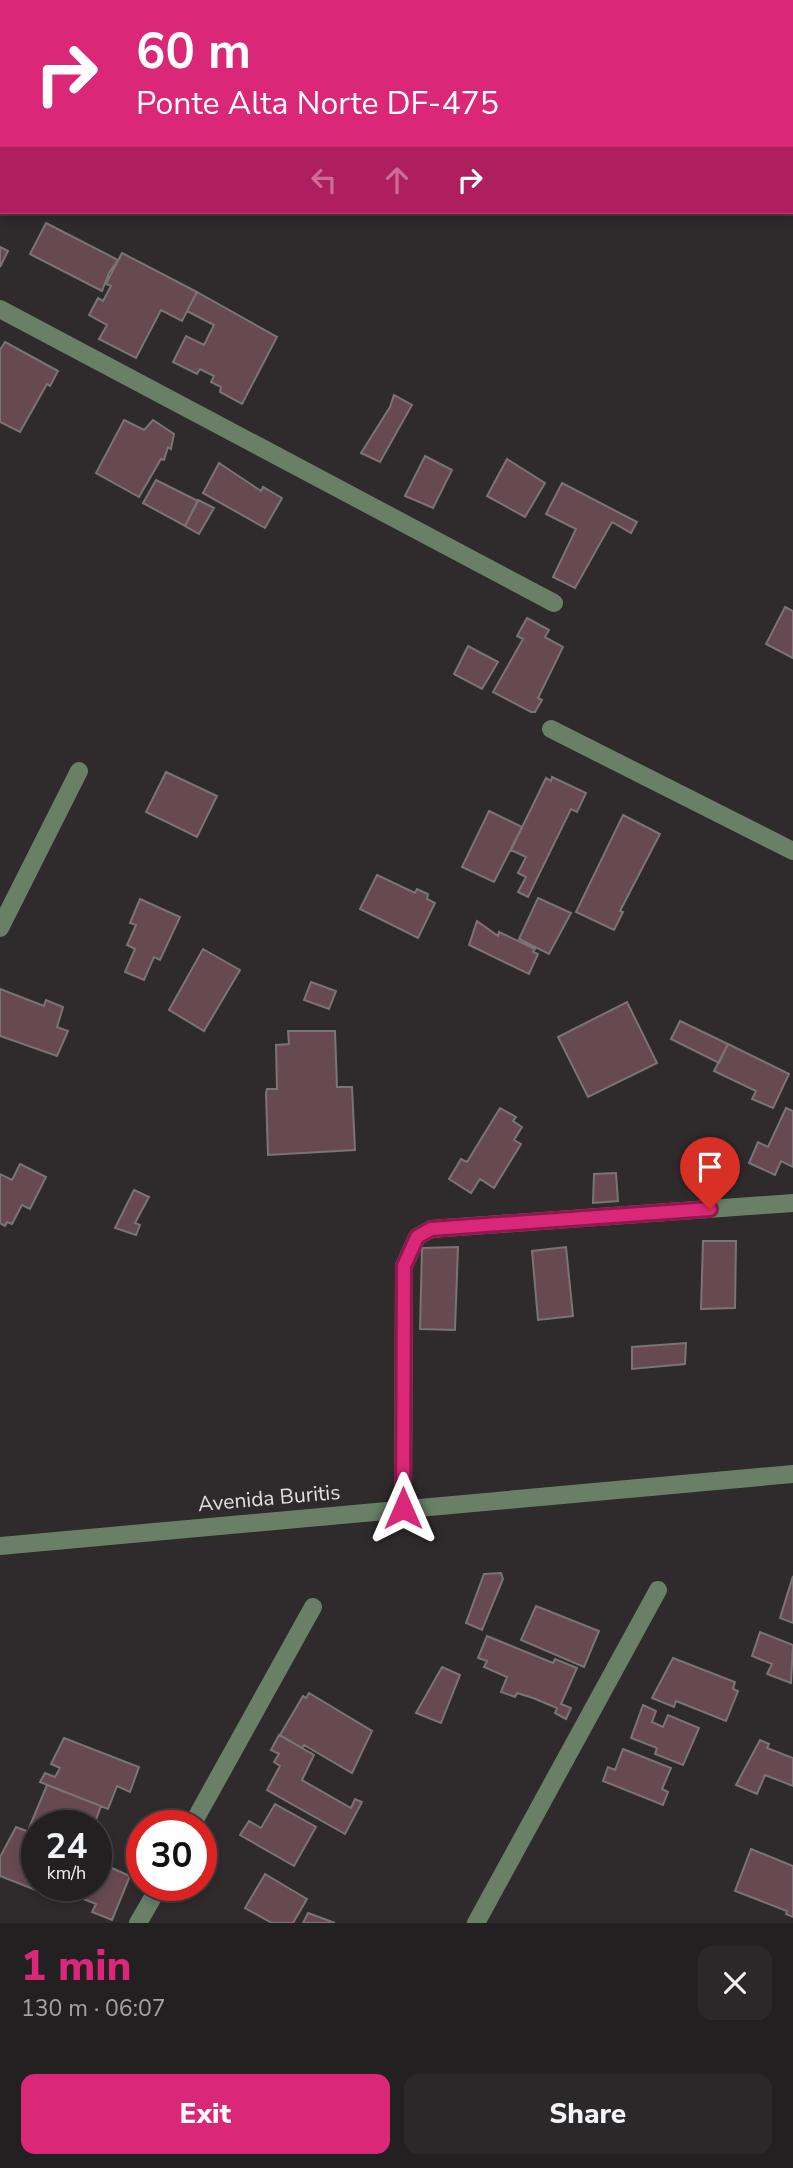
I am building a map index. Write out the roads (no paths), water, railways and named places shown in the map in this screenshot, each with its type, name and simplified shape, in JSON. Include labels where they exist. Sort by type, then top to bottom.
[{"type":"street","points":[[0,309],[554,603]]},
{"type":"street","points":[[551,729],[793,851]]},
{"type":"street","points":[[0,928],[79,771]]},
{"type":"street","points":[[403,1508],[404,1266],[417,1237],[431,1229],[793,1203]]},
{"type":"street","name":"Avenida Buritis","points":[[0,1546],[793,1475]]},
{"type":"street","points":[[476,1923],[658,1590]]},
{"type":"street","points":[[200,1810],[313,1608]]},
{"type":"street","points":[[138,1923],[151,1901]]}]
